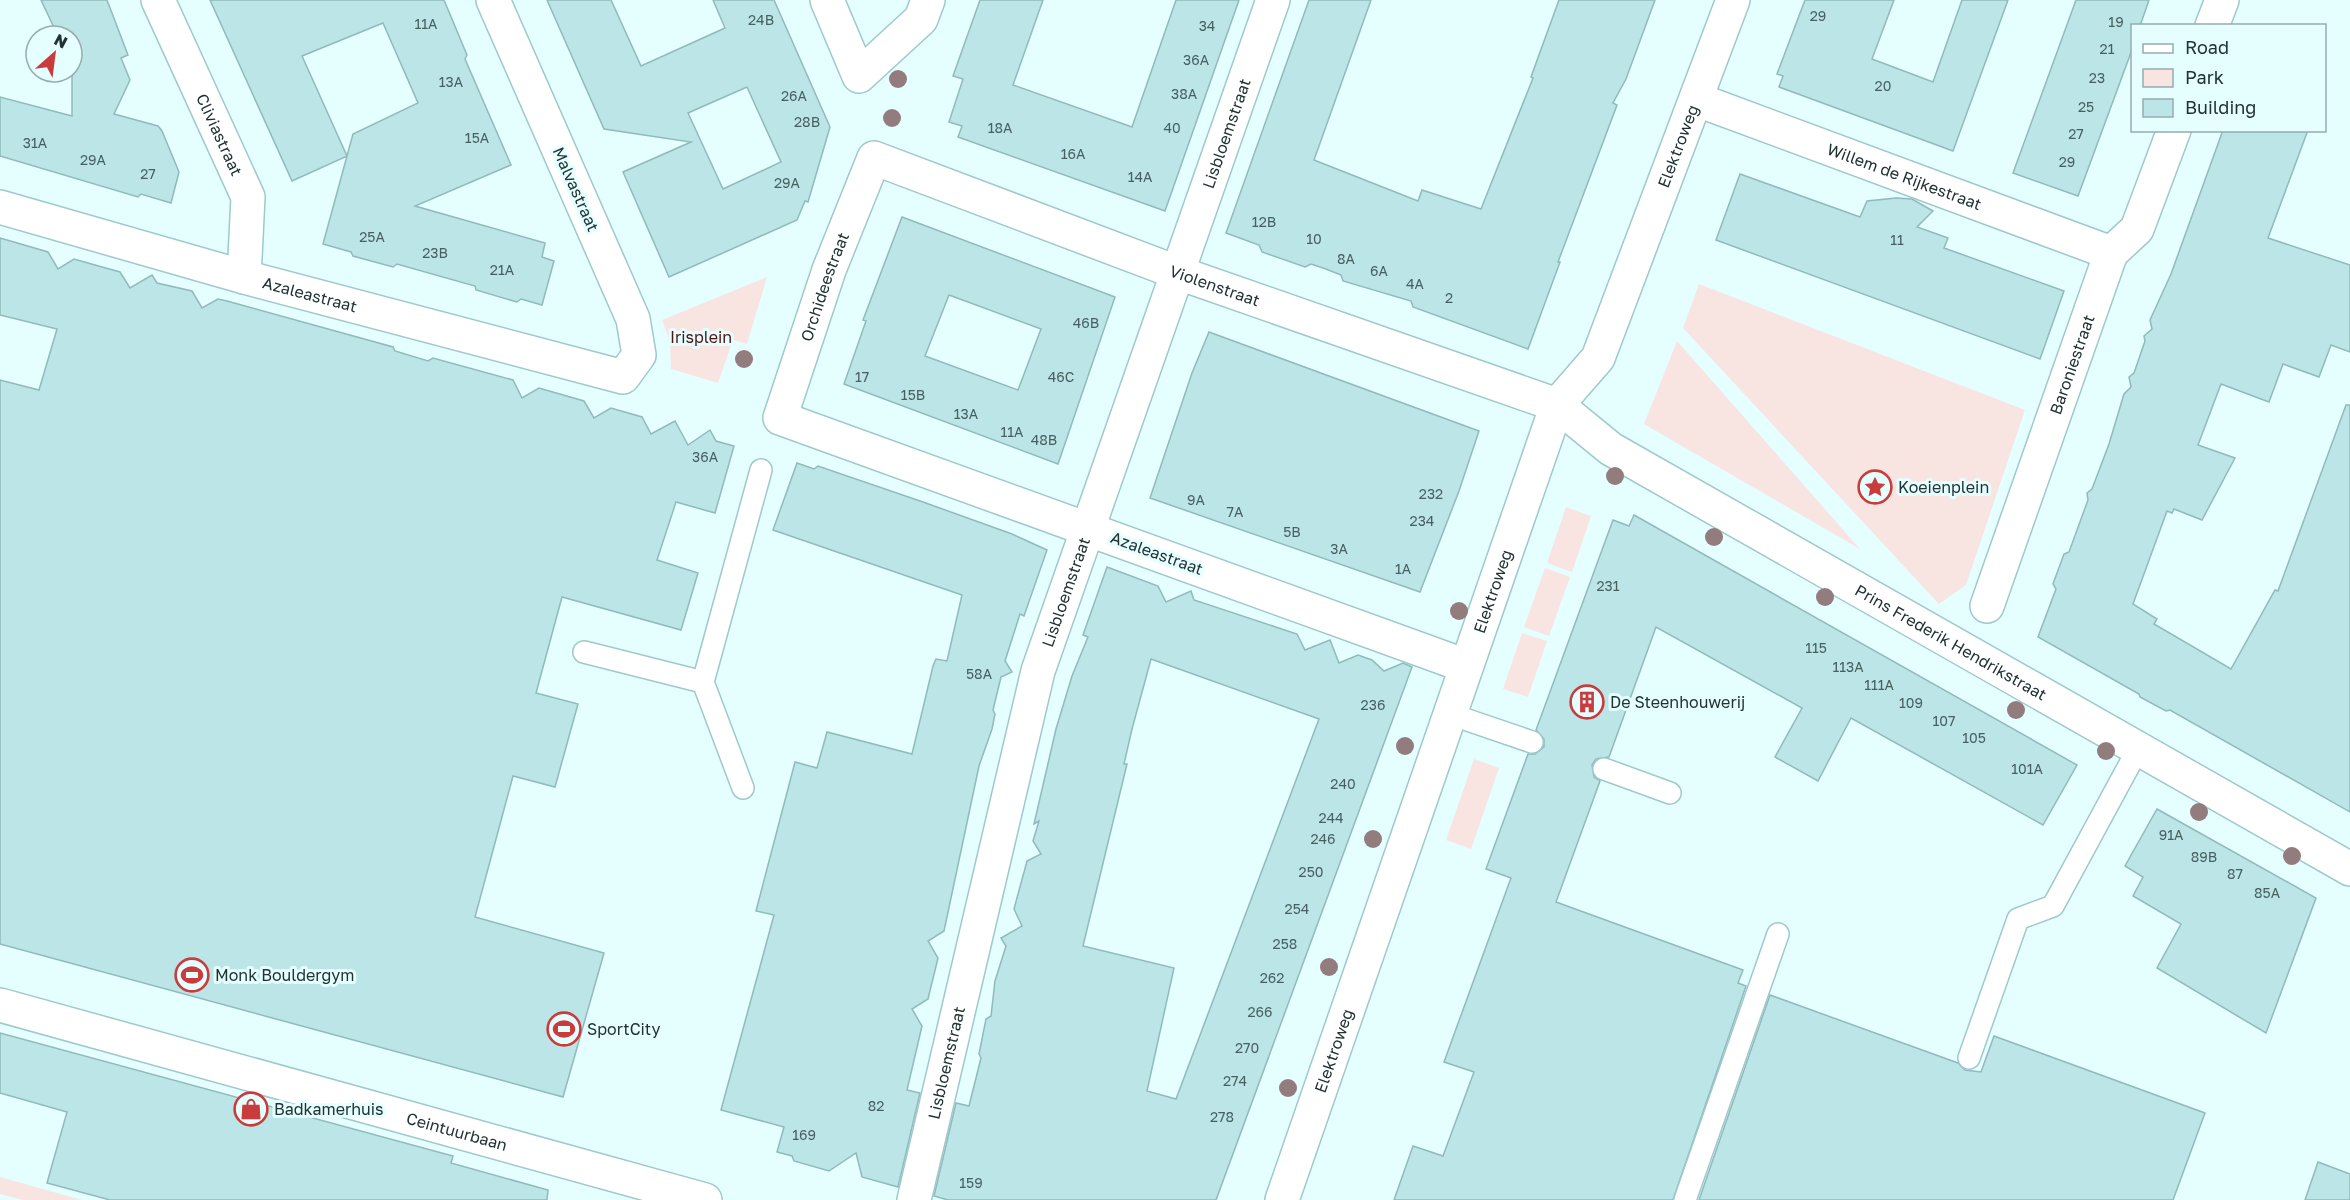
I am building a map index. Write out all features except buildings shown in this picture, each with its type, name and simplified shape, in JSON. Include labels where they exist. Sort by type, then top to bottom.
[{"type":"street","name":"Cliviastraat","points":[[158,0],[248,197],[244,277]]},
{"type":"street","name":"Malvastraat","points":[[493,0],[633,319],[639,355],[623,376]]},
{"type":"street","points":[[827,0],[859,76],[921,19],[928,0]]},
{"type":"street","name":"Lisbloemstraat","points":[[914,1200],[1038,671],[1090,528],[1176,272],[1273,0]]},
{"type":"street","name":"Elektroweg","points":[[1282,1200],[1557,405],[1598,358],[1698,100],[1733,0]]},
{"type":"street","points":[[2213,24],[2222,0]]},
{"type":"street","name":"Willem de Rijkestraat","points":[[1698,100],[2111,253]]},
{"type":"street","name":"Baroniestraat","points":[[1987,606],[2111,253],[2137,229],[2173,132]]},
{"type":"street","name":"Violenstraat","points":[[874,158],[1176,272],[1557,405]]},
{"type":"street","name":"Orchideestraat","points":[[780,418],[829,270],[874,158]]},
{"type":"street","name":"Azaleastraat","points":[[0,207],[244,277],[623,376]]},
{"type":"street","name":"Prins Frederik Hendrikstraat","points":[[1557,405],[1611,449],[2350,869]]},
{"type":"street","name":"Azaleastraat","points":[[780,418],[1090,528],[1466,666]]},
{"type":"street","name":"Ceintuurbaan","points":[[0,1005],[677,1195],[705,1200]]},
{"type":"lane","points":[[743,788],[703,682],[761,470]]},
{"type":"lane","points":[[584,652],[703,682]]},
{"type":"lane","points":[[1450,714],[1532,742]]},
{"type":"lane","points":[[1969,1058],[2018,919],[2053,906],[2138,749]]},
{"type":"lane","points":[[1604,769],[1670,793]]},
{"type":"lane","points":[[1685,1200],[1778,934]]},
{"type":"green space","name":"Irisplein","points":[[767,277],[747,344],[733,340],[718,383],[671,369],[670,342],[662,320]]},
{"type":"green space","name":"Koeienplein","points":[[1699,284],[2025,410],[1966,585],[1939,604],[1683,328]]},
{"type":"green space","points":[[1677,341],[1860,549],[1644,424]]},
{"type":"green space","points":[[1566,507],[1591,516],[1572,572],[1547,563]]},
{"type":"green space","points":[[1545,568],[1570,577],[1549,636],[1524,627]]},
{"type":"green space","points":[[1522,633],[1547,641],[1528,697],[1503,689]]},
{"type":"green space","points":[[1474,759],[1499,768],[1471,849],[1446,840]]},
{"type":"green space","points":[[0,1177],[82,1200],[23,1200],[0,1194]]},
{"type":"place","name":"Koeienplein","points":[[1875,487]]},
{"type":"place","name":"De Steenhouwerij","points":[[1587,702]]},
{"type":"place","name":"Monk Bouldergym","points":[[192,975]]},
{"type":"place","name":"SportCity","points":[[564,1029]]},
{"type":"place","name":"Badkamerhuis","points":[[251,1109]]}]
